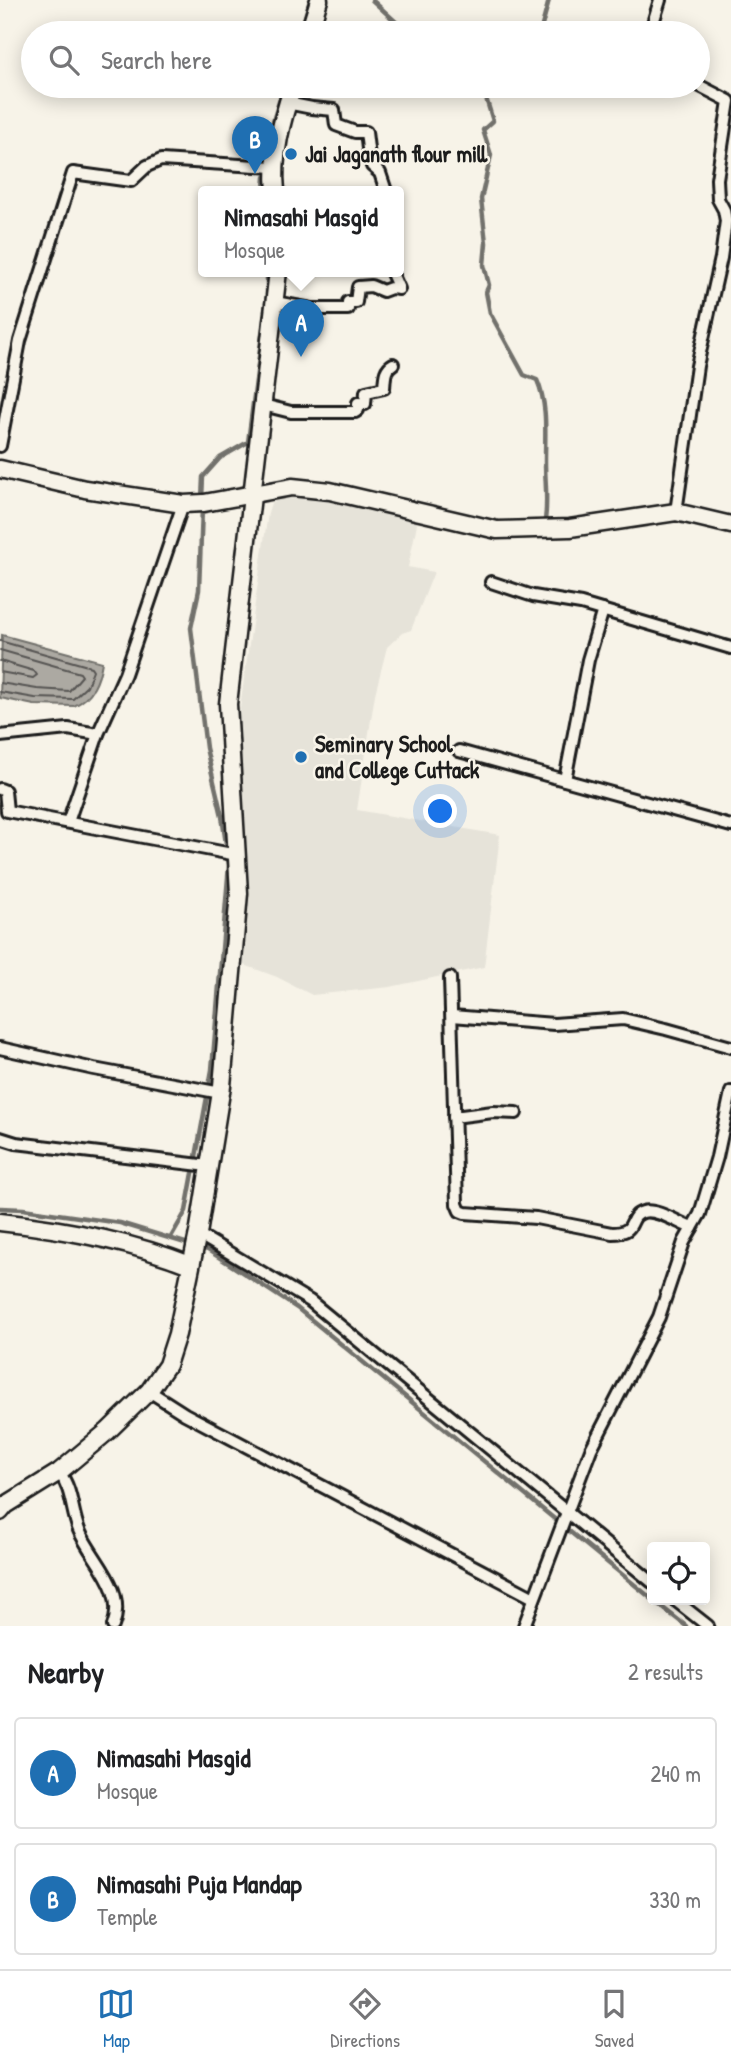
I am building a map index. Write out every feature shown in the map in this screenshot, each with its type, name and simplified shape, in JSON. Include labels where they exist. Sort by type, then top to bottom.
[{"type":"street","points":[[313,21],[319,0]]},
{"type":"street","points":[[654,21],[660,0]]},
{"type":"street","points":[[676,512],[697,366],[721,258],[726,221],[718,199],[717,179],[730,100],[710,91]]},
{"type":"street","points":[[275,186],[273,167],[289,98]]},
{"type":"street","points":[[287,103],[334,110],[336,125],[355,132],[366,132],[372,166],[380,173],[384,186]]},
{"type":"street","points":[[0,446],[20,341],[73,173],[131,181],[147,166],[161,160],[273,167]]},
{"type":"street","points":[[2,1506],[60,1472],[149,1391],[167,1365],[177,1334],[221,1093],[239,892],[228,704],[277,277]]},
{"type":"street","points":[[275,302],[313,309],[348,309],[348,302],[356,302],[358,287],[399,289],[394,277]]},
{"type":"street","points":[[263,405],[291,412],[355,412],[358,410],[358,403],[365,404],[366,393],[384,387],[385,374],[393,364]]},
{"type":"street","points":[[0,469],[85,489],[194,503],[292,487],[330,491],[497,530],[570,528],[676,512],[731,525]]},
{"type":"street","points":[[68,822],[98,734],[194,503]]},
{"type":"street","points":[[491,582],[533,596],[603,610],[731,649]]},
{"type":"street","points":[[565,780],[588,660],[603,610]]},
{"type":"street","points":[[0,736],[68,729],[98,734]]},
{"type":"street","points":[[459,751],[731,826]]},
{"type":"street","points":[[0,789],[5,791],[7,811],[237,855]]},
{"type":"street","points":[[450,978],[457,1204],[460,1211],[536,1218],[612,1233],[624,1233],[637,1216],[643,1212],[654,1212],[692,1228]]},
{"type":"street","points":[[452,1016],[554,1024],[623,1020],[731,1048]]},
{"type":"street","points":[[0,1048],[221,1093]]},
{"type":"street","points":[[524,1626],[591,1449],[659,1317],[673,1271],[700,1214],[731,1092]]},
{"type":"street","points":[[454,1117],[493,1112],[516,1113]]},
{"type":"street","points":[[0,1138],[16,1143],[209,1166]]},
{"type":"street","points":[[0,1222],[71,1231],[190,1264]]},
{"type":"street","points":[[197,1236],[310,1301],[647,1578]]},
{"type":"street","points":[[149,1391],[185,1415],[534,1598]]},
{"type":"street","points":[[60,1472],[68,1484],[79,1530],[107,1573],[116,1598],[116,1620],[113,1626]]},
{"type":"street","points":[[681,1605],[708,1626]]},
{"type":"shaded area","name":"Seminary School and College Cuttack","points":[[304,497],[418,519],[408,567],[434,572],[411,630],[402,633],[387,647],[375,694],[357,810],[500,835],[484,967],[390,987],[312,995],[277,977],[239,963],[236,735],[268,513],[271,503],[280,499]]},
{"type":"water","points":[[2,635],[102,662],[94,688],[74,706],[34,705],[0,698]]},
{"type":"waterway","points":[[304,21],[310,0]]},
{"type":"waterway","points":[[372,0],[395,21]]},
{"type":"waterway","points":[[543,21],[549,0]]},
{"type":"waterway","points":[[267,155],[268,137],[280,98]]},
{"type":"waterway","points":[[486,98],[493,121],[483,130],[491,155],[481,199],[486,243],[484,265],[489,285],[486,292],[490,313],[524,375],[537,380],[541,390],[545,419],[545,521]]},
{"type":"waterway","points":[[264,186],[265,177]]},
{"type":"waterway","points":[[202,499],[203,477],[220,458],[248,442],[267,277]]},
{"type":"waterway","points":[[171,1237],[186,1211],[212,1070],[229,865],[222,816],[206,748],[191,628],[199,590],[202,508]]},
{"type":"waterway","points":[[0,1208],[120,1223],[208,1250],[297,1308],[647,1595]]},
{"type":"waterway","points":[[659,1605],[686,1626]]},
{"type":"place","name":"Jai Jaganath flour mill","points":[[291,154]]},
{"type":"place","name":"Nimasahi Puja Mandap","points":[[255,174]]},
{"type":"place","name":"Nimasahi Masgid","points":[[301,357]]},
{"type":"place","name":"Seminary School and College Cuttack","points":[[301,757]]}]
